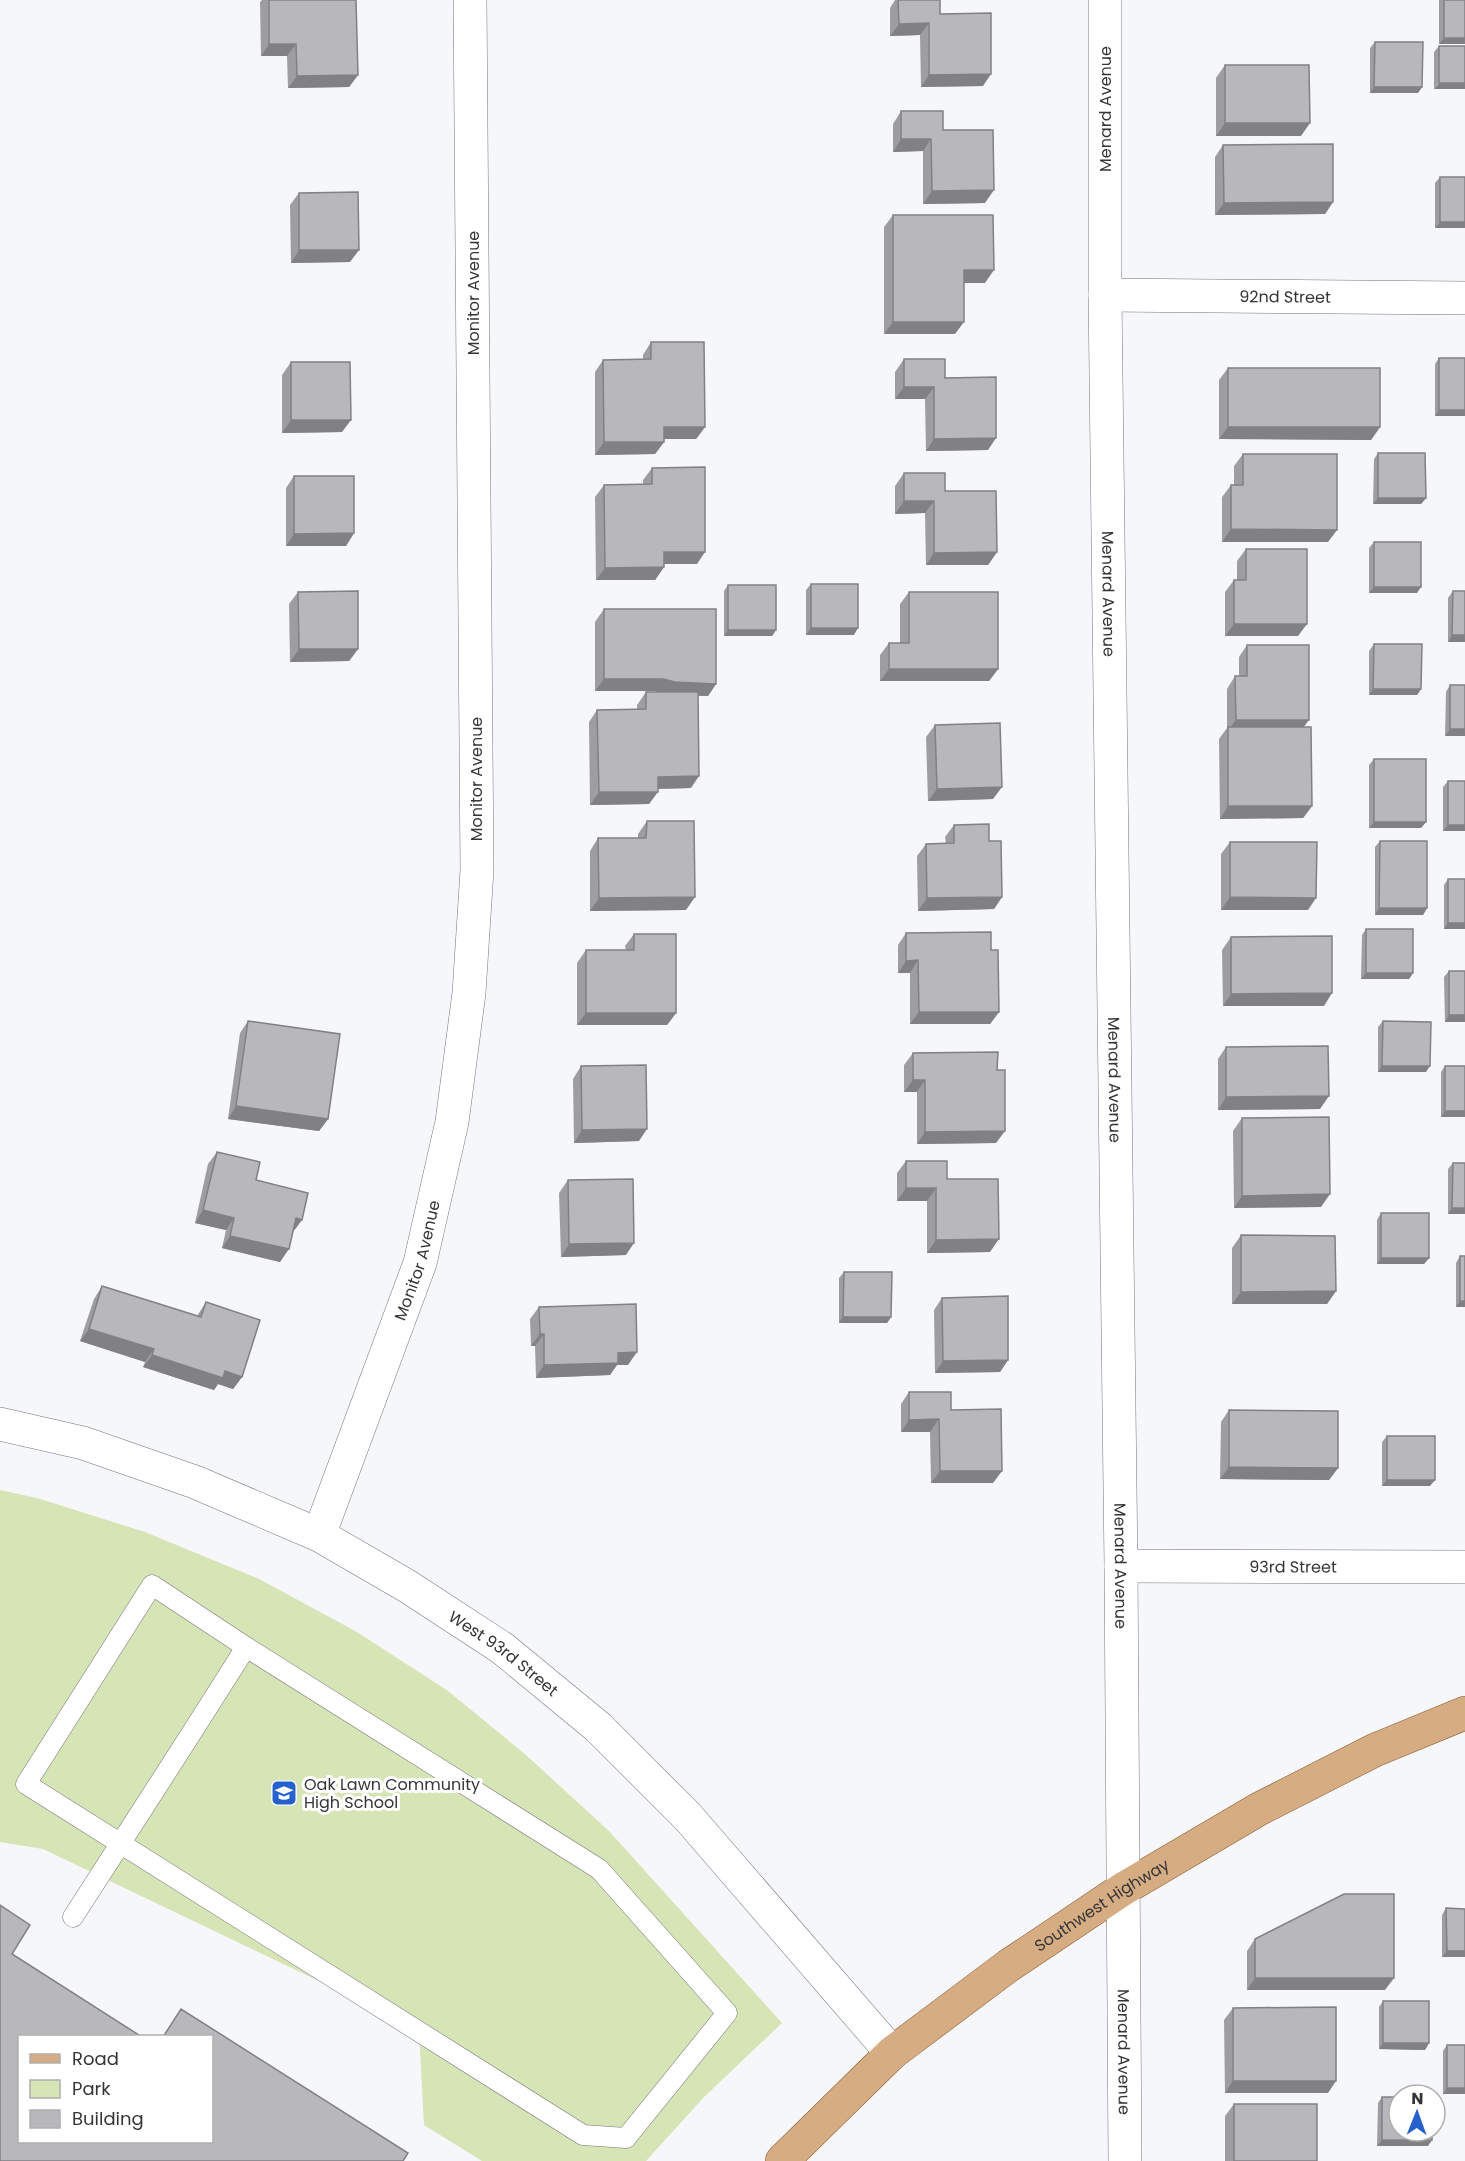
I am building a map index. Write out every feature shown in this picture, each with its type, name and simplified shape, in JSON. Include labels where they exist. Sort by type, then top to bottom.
[{"type":"main road","name":"Southwest Highway","points":[[782,2161],[892,2053],[1008,1966],[1123,1889],[1259,1809],[1376,1750],[1465,1713]]},
{"type":"street","name":"Monitor Avenue","points":[[320,1535],[420,1263],[452,1122],[469,993],[477,870],[470,0]]},
{"type":"street","name":"Menard Avenue","points":[[1106,0],[1105,295],[1121,1566],[1125,2161]]},
{"type":"street","name":"92nd Street","points":[[1105,295],[1465,298]]},
{"type":"street","name":"West 93rd Street","points":[[0,1424],[83,1443],[195,1482],[320,1535],[407,1586],[502,1648],[598,1727],[688,1817],[892,2053]]},
{"type":"street","name":"93rd Street","points":[[1121,1566],[1465,1567]]},
{"type":"lane","points":[[152,1585],[246,1647],[599,1869],[727,2013],[626,2138],[583,2135],[26,1784],[152,1585]]},
{"type":"lane","points":[[73,1917],[246,1647]]},
{"type":"green space","name":"Oak Lawn Community High School","points":[[0,1490],[37,1498],[145,1532],[259,1579],[357,1632],[448,1691],[526,1755],[609,1831],[782,2023],[704,2097],[646,2161],[482,2161],[424,2125],[419,2029],[43,1849],[0,1842]]},
{"type":"building","points":[[269,0],[356,0],[358,75],[297,76],[296,44],[269,44]]},
{"type":"building","points":[[898,0],[940,0],[940,14],[991,13],[991,74],[929,75],[929,23],[899,24]]},
{"type":"building","points":[[1444,0],[1465,0],[1465,38],[1444,38]]},
{"type":"building","points":[[1375,42],[1423,42],[1422,87],[1374,87]]},
{"type":"building","points":[[1439,46],[1465,46],[1465,83],[1439,83]]},
{"type":"building","points":[[1225,65],[1309,65],[1310,123],[1225,123]]},
{"type":"building","points":[[901,111],[943,111],[943,130],[993,130],[994,190],[932,191],[931,139],[901,139]]},
{"type":"building","points":[[1333,144],[1333,202],[1224,203],[1223,145]]},
{"type":"building","points":[[1440,177],[1465,177],[1465,222],[1440,222]]},
{"type":"building","points":[[358,192],[359,250],[299,250],[299,193]]},
{"type":"building","points":[[893,215],[993,215],[994,270],[964,270],[964,322],[893,322]]},
{"type":"building","points":[[651,342],[704,342],[705,427],[664,427],[664,442],[604,442],[603,360],[651,359]]},
{"type":"building","points":[[1439,358],[1465,358],[1465,410],[1439,410]]},
{"type":"building","points":[[904,359],[945,359],[945,378],[996,377],[996,438],[934,439],[934,387],[904,387]]},
{"type":"building","points":[[291,362],[350,362],[351,420],[291,420]]},
{"type":"building","points":[[1228,368],[1380,368],[1380,427],[1228,427]]},
{"type":"building","points":[[1378,453],[1425,453],[1426,498],[1378,498]]},
{"type":"building","points":[[1243,454],[1337,454],[1337,530],[1231,529],[1231,485],[1243,485]]},
{"type":"building","points":[[705,467],[705,552],[664,552],[664,567],[605,568],[604,485],[652,484],[652,468]]},
{"type":"building","points":[[904,473],[945,473],[945,491],[996,491],[997,552],[934,553],[934,501],[904,501]]},
{"type":"building","points":[[294,476],[354,476],[354,533],[294,534]]},
{"type":"building","points":[[1374,542],[1421,542],[1421,587],[1374,587]]},
{"type":"building","points":[[1246,549],[1307,549],[1307,624],[1234,624],[1234,580],[1246,580]]},
{"type":"building","points":[[811,584],[858,584],[858,628],[811,628]]},
{"type":"building","points":[[728,585],[776,585],[776,630],[728,630]]},
{"type":"building","points":[[358,591],[358,649],[299,649],[298,592]]},
{"type":"building","points":[[1453,591],[1465,591],[1465,635],[1452,635]]},
{"type":"building","points":[[909,592],[998,592],[998,669],[889,669],[889,643],[909,643]]},
{"type":"building","points":[[604,609],[716,609],[716,684],[675,682],[663,679],[604,679]]},
{"type":"building","points":[[1374,644],[1422,644],[1421,689],[1373,689]]},
{"type":"building","points":[[1247,645],[1309,645],[1309,720],[1236,720],[1235,676],[1247,676]]},
{"type":"building","points":[[1450,685],[1465,685],[1465,729],[1450,729]]},
{"type":"building","points":[[646,692],[698,692],[699,776],[658,777],[658,792],[599,792],[597,710],[646,709]]},
{"type":"building","points":[[1000,723],[1002,787],[937,789],[935,725]]},
{"type":"building","points":[[1228,727],[1311,727],[1312,806],[1228,806]]},
{"type":"building","points":[[1374,759],[1426,759],[1426,822],[1374,822]]},
{"type":"building","points":[[1448,781],[1465,781],[1465,825],[1448,825]]},
{"type":"building","points":[[647,821],[694,821],[695,897],[599,898],[598,838],[646,838]]},
{"type":"building","points":[[989,824],[989,841],[1001,841],[1002,897],[927,898],[926,844],[954,843],[954,825]]},
{"type":"building","points":[[1380,841],[1427,841],[1427,908],[1379,908]]},
{"type":"building","points":[[1230,842],[1317,842],[1316,898],[1230,897]]},
{"type":"building","points":[[1448,879],[1465,879],[1465,923],[1448,923]]},
{"type":"building","points":[[1366,929],[1413,929],[1413,973],[1366,973]]},
{"type":"building","points":[[991,932],[991,950],[998,950],[999,1012],[919,1012],[918,960],[906,961],[906,933]]},
{"type":"building","points":[[634,934],[676,934],[676,1013],[586,1013],[586,950],[634,950]]},
{"type":"building","points":[[1332,936],[1332,993],[1231,994],[1231,937]]},
{"type":"building","points":[[1449,971],[1465,971],[1465,1015],[1449,1015]]},
{"type":"building","points":[[248,1021],[340,1034],[328,1119],[236,1106]]},
{"type":"building","points":[[1383,1021],[1431,1022],[1430,1066],[1382,1066]]},
{"type":"building","points":[[1328,1046],[1329,1096],[1226,1097],[1226,1047]]},
{"type":"building","points":[[998,1052],[997,1070],[1005,1070],[1005,1131],[925,1132],[925,1080],[913,1080],[913,1053]]},
{"type":"building","points":[[646,1065],[647,1129],[582,1130],[581,1066]]},
{"type":"building","points":[[1445,1066],[1465,1066],[1465,1111],[1445,1111]]},
{"type":"building","points":[[1329,1117],[1330,1194],[1242,1196],[1242,1118]]},
{"type":"building","points":[[217,1152],[260,1162],[256,1180],[308,1193],[302,1220],[296,1218],[289,1249],[230,1236],[234,1218],[203,1210]]},
{"type":"building","points":[[906,1161],[947,1161],[947,1179],[998,1179],[999,1239],[936,1240],[936,1188],[906,1188]]},
{"type":"building","points":[[1453,1163],[1465,1163],[1465,1208],[1452,1208]]},
{"type":"building","points":[[633,1179],[634,1243],[569,1244],[568,1180]]},
{"type":"building","points":[[1381,1213],[1429,1213],[1429,1258],[1381,1258]]},
{"type":"building","points":[[1241,1235],[1335,1236],[1336,1291],[1241,1292]]},
{"type":"building","points":[[1460,1256],[1465,1256],[1465,1301],[1460,1301]]},
{"type":"building","points":[[844,1272],[892,1272],[891,1317],[843,1317]]},
{"type":"building","points":[[102,1286],[201,1317],[206,1302],[260,1320],[242,1377],[225,1371],[223,1378],[152,1355],[154,1349],[89,1329]]},
{"type":"building","points":[[1008,1296],[1008,1360],[943,1361],[942,1298]]},
{"type":"building","points":[[636,1304],[637,1352],[618,1353],[618,1363],[544,1365],[544,1334],[540,1334],[539,1307]]},
{"type":"building","points":[[909,1392],[951,1392],[951,1410],[1001,1409],[1002,1471],[940,1471],[939,1419],[909,1420]]},
{"type":"building","points":[[1229,1410],[1338,1411],[1338,1468],[1229,1467]]},
{"type":"building","points":[[1387,1436],[1435,1436],[1435,1480],[1387,1480]]},
{"type":"building","points":[[1344,1894],[1394,1894],[1394,1978],[1255,1978],[1255,1939]]},
{"type":"building","points":[[0,1905],[30,1925],[12,1954],[139,2035],[18,2035],[18,2143],[213,2143],[213,2035],[164,2035],[181,2009],[408,2153],[403,2161],[0,2161]]},
{"type":"building","points":[[1446,1908],[1465,1909],[1465,1951],[1447,1951]]},
{"type":"building","points":[[1383,2001],[1429,2001],[1429,2043],[1383,2043]]},
{"type":"building","points":[[1336,2007],[1336,2081],[1233,2081],[1233,2008]]},
{"type":"building","points":[[1447,2045],[1465,2045],[1465,2088],[1447,2088]]},
{"type":"building","points":[[1382,2097],[1387,2097],[1387,2140],[1382,2140]]},
{"type":"building","points":[[1234,2104],[1317,2104],[1317,2161],[1234,2161]]},
{"type":"place","name":"Oak Lawn Community High School","points":[[284,1793]]}]
